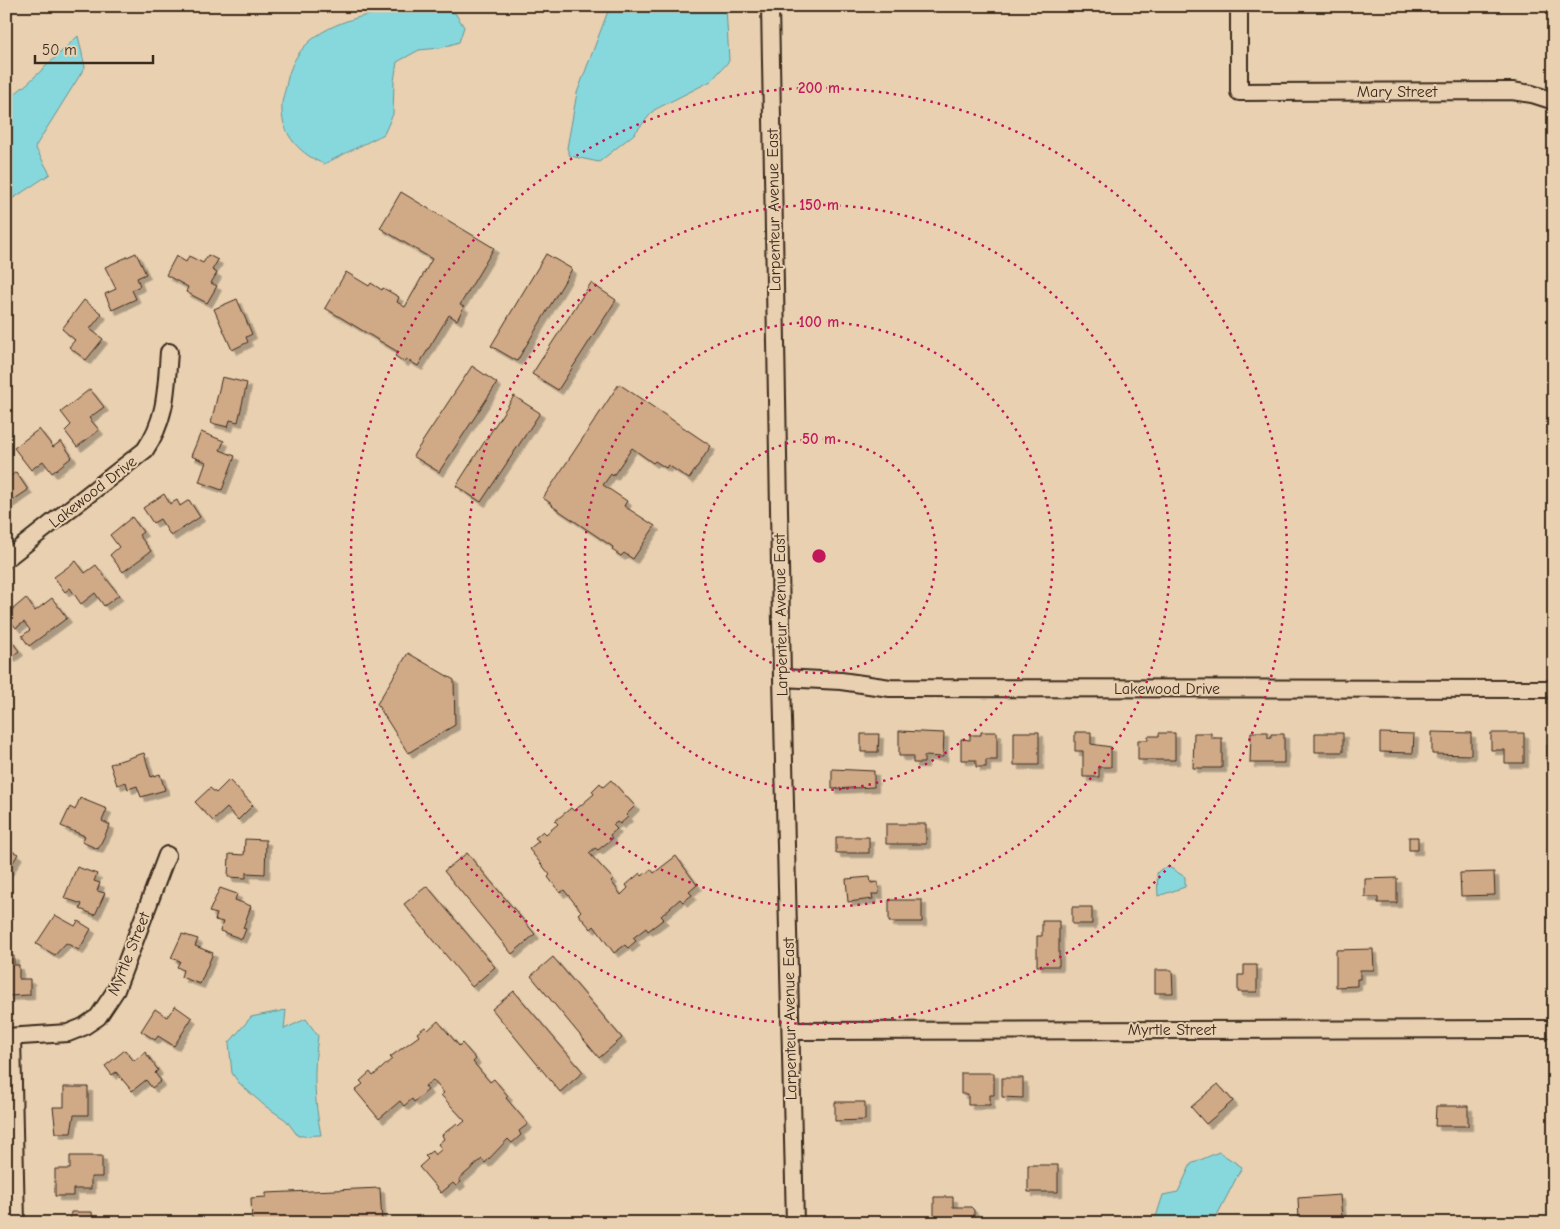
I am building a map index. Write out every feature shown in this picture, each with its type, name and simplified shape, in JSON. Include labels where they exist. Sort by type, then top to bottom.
[{"type":"street","name":"Larpenteur Avenue East","points":[[770,6],[782,678],[795,1223]]},
{"type":"street","name":"Mary Street","points":[[1239,6],[1239,92],[1512,92],[1532,94],[1554,101]]},
{"type":"street","name":"Lakewood Drive","points":[[6,559],[146,450],[156,435],[162,419],[169,352]]},
{"type":"street","name":"Lakewood Drive","points":[[782,678],[841,681],[890,688],[1554,689]]},
{"type":"street","name":"Myrtle Street","points":[[9,1037],[68,1034],[83,1027],[103,1011],[116,990],[167,855]]},
{"type":"street","name":"Myrtle Street","points":[[791,1031],[1554,1029]]},
{"type":"street","points":[[9,1037],[16,1223]]},
{"type":"water","points":[[419,6],[455,13],[464,27],[459,42],[440,48],[419,50],[397,62],[394,81],[393,114],[384,134],[324,164],[301,150],[285,128],[282,107],[290,71],[301,50],[316,36],[343,22],[374,13]]},
{"type":"water","points":[[610,6],[726,6],[729,61],[711,81],[654,110],[634,134],[599,162],[570,156],[567,148],[577,93]]},
{"type":"water","points":[[78,36],[85,67],[35,147],[50,174],[6,203],[6,101]]},
{"type":"water","points":[[1169,867],[1185,877],[1185,887],[1158,896],[1157,873],[1161,869]]},
{"type":"water","points":[[286,1010],[284,1029],[306,1019],[318,1036],[315,1086],[321,1135],[298,1136],[286,1120],[265,1106],[239,1083],[232,1073],[229,1043],[251,1017]]},
{"type":"water","points":[[1219,1152],[1242,1167],[1213,1223],[1154,1223],[1163,1195],[1178,1192],[1191,1164]]},
{"type":"building","points":[[401,192],[494,248],[460,305],[464,307],[457,320],[449,315],[418,366],[406,359],[404,362],[395,356],[398,352],[325,308],[346,272],[369,286],[371,283],[399,297],[397,302],[405,307],[432,259],[380,228]]},
{"type":"building","points":[[136,253],[146,274],[137,278],[140,286],[132,290],[136,299],[112,310],[105,294],[116,289],[105,267]]},
{"type":"building","points":[[546,254],[572,269],[517,361],[491,346]]},
{"type":"building","points":[[208,255],[218,260],[212,270],[217,273],[211,283],[217,286],[207,303],[186,292],[188,287],[166,275],[176,256],[186,262],[189,256],[203,263]]},
{"type":"building","points":[[591,283],[616,300],[558,390],[532,374]]},
{"type":"building","points":[[237,299],[252,334],[246,337],[248,342],[232,350],[214,309]]},
{"type":"building","points":[[84,300],[102,314],[90,329],[103,339],[86,360],[69,347],[75,340],[62,329]]},
{"type":"building","points":[[472,366],[497,383],[439,472],[413,456]]},
{"type":"building","points":[[222,377],[247,383],[238,422],[230,420],[228,427],[211,423]]},
{"type":"building","points":[[619,384],[711,446],[689,479],[668,465],[666,468],[655,461],[653,463],[632,448],[613,476],[611,474],[603,485],[627,501],[624,506],[655,526],[633,559],[624,553],[621,556],[612,550],[613,547],[543,498]]},
{"type":"building","points":[[90,389],[104,407],[89,418],[99,430],[77,447],[65,431],[71,425],[61,412]]},
{"type":"building","points":[[514,396],[540,413],[481,502],[456,486]]},
{"type":"building","points":[[39,429],[53,447],[61,441],[72,457],[52,473],[43,461],[31,470],[14,448]]},
{"type":"building","points":[[201,432],[224,441],[220,450],[235,456],[222,490],[199,482],[206,462],[191,456]]},
{"type":"building","points":[[16,472],[28,490],[6,505],[6,474],[8,478]]},
{"type":"building","points":[[164,494],[170,504],[177,500],[180,506],[189,500],[200,517],[171,536],[160,519],[153,523],[143,508]]},
{"type":"building","points":[[132,517],[143,532],[139,535],[151,551],[123,572],[110,555],[119,547],[110,535]]},
{"type":"building","points":[[76,561],[85,573],[96,565],[119,595],[104,606],[95,593],[81,604],[70,588],[65,592],[54,577]]},
{"type":"building","points":[[26,598],[35,611],[52,598],[67,618],[29,646],[22,636],[30,630],[24,622],[16,628],[6,615]]},
{"type":"building","points":[[6,634],[19,651],[11,657],[6,652]]},
{"type":"building","points":[[408,653],[454,680],[455,725],[408,753],[377,704]]},
{"type":"building","points":[[899,731],[944,733],[943,757],[924,756],[924,763],[913,763],[913,756],[899,756]]},
{"type":"building","points":[[981,732],[997,732],[997,760],[986,760],[986,767],[976,767],[976,760],[961,760],[961,739],[970,740],[970,735],[981,735]]},
{"type":"building","points":[[1014,732],[1039,732],[1039,765],[1014,765]]},
{"type":"building","points":[[1075,732],[1091,732],[1091,744],[1111,747],[1111,767],[1099,767],[1099,777],[1083,777],[1083,751],[1075,751]]},
{"type":"building","points":[[1251,732],[1268,732],[1268,738],[1271,738],[1271,734],[1284,734],[1284,763],[1250,763]]},
{"type":"building","points":[[1432,732],[1471,733],[1471,755],[1432,754]]},
{"type":"building","points":[[1159,733],[1175,733],[1175,760],[1138,760],[1138,740],[1148,740],[1148,736],[1159,736]]},
{"type":"building","points":[[1194,733],[1211,733],[1211,738],[1222,738],[1222,768],[1193,768]]},
{"type":"building","points":[[1315,733],[1343,733],[1343,752],[1315,752]]},
{"type":"building","points":[[1380,733],[1414,734],[1413,753],[1380,752]]},
{"type":"building","points":[[1491,733],[1524,733],[1524,763],[1505,763],[1505,750],[1491,750]]},
{"type":"building","points":[[861,734],[879,734],[878,752],[861,752]]},
{"type":"building","points":[[1547,745],[1554,745],[1554,765],[1547,765]]},
{"type":"building","points":[[144,753],[151,777],[160,774],[165,790],[141,797],[137,786],[128,789],[126,782],[117,785],[110,764]]},
{"type":"building","points":[[832,769],[874,771],[874,787],[832,789]]},
{"type":"building","points":[[229,780],[253,805],[238,820],[227,808],[213,821],[195,802],[210,788],[216,793]]},
{"type":"building","points":[[611,780],[635,806],[626,815],[628,817],[620,824],[617,822],[613,825],[617,829],[610,835],[612,839],[598,850],[595,848],[589,853],[613,879],[611,881],[621,895],[628,888],[626,885],[640,873],[642,876],[651,869],[654,873],[676,856],[697,885],[689,892],[692,895],[683,902],[680,899],[661,916],[664,919],[648,931],[646,928],[633,938],[636,941],[628,948],[625,945],[614,953],[594,926],[591,929],[578,914],[581,911],[564,890],[560,893],[548,877],[550,875],[529,849],[539,841],[535,838],[543,831],[546,834],[558,824],[555,821],[571,808],[574,811],[594,794],[592,791],[600,783],[603,787]]},
{"type":"building","points":[[80,798],[107,809],[102,821],[110,825],[98,849],[82,842],[85,836],[61,826],[70,807],[75,810]]},
{"type":"building","points":[[886,824],[926,824],[926,844],[886,844]]},
{"type":"building","points":[[836,837],[869,837],[869,853],[836,853]]},
{"type":"building","points":[[1409,837],[1418,837],[1418,850],[1409,850]]},
{"type":"building","points":[[245,839],[266,840],[265,874],[246,873],[246,878],[228,877],[229,854],[244,855]]},
{"type":"building","points":[[6,848],[18,854],[8,871],[6,870]]},
{"type":"building","points":[[467,853],[535,934],[512,954],[444,871]]},
{"type":"building","points":[[77,867],[97,874],[94,881],[100,883],[97,891],[105,893],[95,915],[80,909],[82,904],[64,898]]},
{"type":"building","points":[[1494,872],[1495,895],[1461,896],[1460,873]]},
{"type":"building","points":[[870,877],[871,883],[878,882],[879,894],[872,894],[873,899],[848,902],[846,879]]},
{"type":"building","points":[[1397,878],[1397,903],[1378,903],[1378,897],[1365,897],[1365,879]]},
{"type":"building","points":[[427,886],[495,967],[472,987],[404,904]]},
{"type":"building","points":[[220,888],[237,894],[235,900],[251,906],[243,928],[246,929],[242,939],[220,931],[223,922],[215,920],[217,914],[209,912]]},
{"type":"building","points":[[889,900],[922,900],[922,922],[889,922]]},
{"type":"building","points":[[1072,907],[1092,907],[1092,924],[1072,924]]},
{"type":"building","points":[[55,915],[75,926],[78,921],[91,929],[79,950],[66,943],[55,955],[36,944]]},
{"type":"building","points":[[1042,921],[1059,921],[1059,966],[1037,966],[1037,936],[1042,936]]},
{"type":"building","points":[[182,934],[198,939],[195,946],[213,953],[200,984],[181,977],[183,970],[177,967],[180,961],[171,958]]},
{"type":"building","points":[[1373,949],[1374,970],[1360,970],[1360,979],[1357,979],[1357,986],[1336,987],[1336,950]]},
{"type":"building","points":[[6,956],[14,956],[14,965],[19,965],[19,979],[30,979],[30,995],[7,996]]},
{"type":"building","points":[[553,957],[622,1038],[599,1058],[531,976]]},
{"type":"building","points":[[1244,965],[1257,965],[1257,992],[1238,992],[1238,975],[1244,975]]},
{"type":"building","points":[[1155,970],[1172,970],[1173,993],[1155,993]]},
{"type":"building","points":[[514,991],[583,1072],[560,1092],[492,1009]]},
{"type":"building","points":[[175,1006],[192,1018],[174,1046],[158,1036],[155,1040],[141,1031],[155,1009],[167,1017]]},
{"type":"building","points":[[438,1021],[459,1046],[462,1043],[476,1059],[473,1062],[490,1082],[494,1079],[508,1096],[506,1098],[528,1124],[519,1131],[521,1135],[512,1143],[508,1139],[485,1163],[482,1159],[459,1179],[461,1182],[456,1186],[453,1183],[441,1193],[419,1167],[428,1159],[425,1156],[432,1151],[435,1155],[442,1149],[438,1144],[444,1139],[442,1135],[457,1123],[459,1126],[465,1121],[441,1095],[444,1093],[433,1080],[425,1086],[428,1090],[414,1102],[412,1099],[404,1106],[400,1101],[379,1119],[355,1090],[363,1084],[360,1081],[370,1072],[373,1076],[392,1059],[390,1057],[419,1036],[417,1033],[425,1027],[428,1030]]},
{"type":"building","points":[[125,1050],[134,1061],[145,1052],[158,1070],[155,1073],[161,1081],[152,1088],[146,1080],[132,1091],[116,1072],[112,1075],[105,1066]]},
{"type":"building","points":[[961,1073],[994,1073],[994,1095],[990,1095],[990,1105],[968,1105],[968,1094],[961,1094]]},
{"type":"building","points":[[1002,1078],[1023,1078],[1023,1098],[1002,1097]]},
{"type":"building","points":[[1218,1084],[1233,1101],[1206,1124],[1191,1107]]},
{"type":"building","points":[[64,1087],[88,1087],[88,1115],[74,1115],[71,1133],[56,1133],[53,1107],[64,1107]]},
{"type":"building","points":[[835,1102],[865,1102],[865,1120],[835,1121]]},
{"type":"building","points":[[1436,1106],[1468,1106],[1468,1126],[1435,1126]]},
{"type":"building","points":[[70,1156],[102,1156],[102,1177],[91,1177],[91,1189],[73,1189],[73,1196],[55,1196],[55,1169],[70,1169]]},
{"type":"building","points":[[1028,1165],[1058,1165],[1058,1192],[1028,1192]]},
{"type":"building","points":[[380,1188],[382,1223],[252,1223],[251,1198],[266,1197],[266,1193]]},
{"type":"building","points":[[1340,1195],[1342,1217],[1299,1220],[1298,1198]]},
{"type":"building","points":[[934,1197],[953,1197],[953,1207],[971,1207],[974,1210],[974,1223],[950,1223],[950,1219],[934,1219]]},
{"type":"building","points":[[71,1212],[92,1212],[93,1223],[70,1223]]}]
